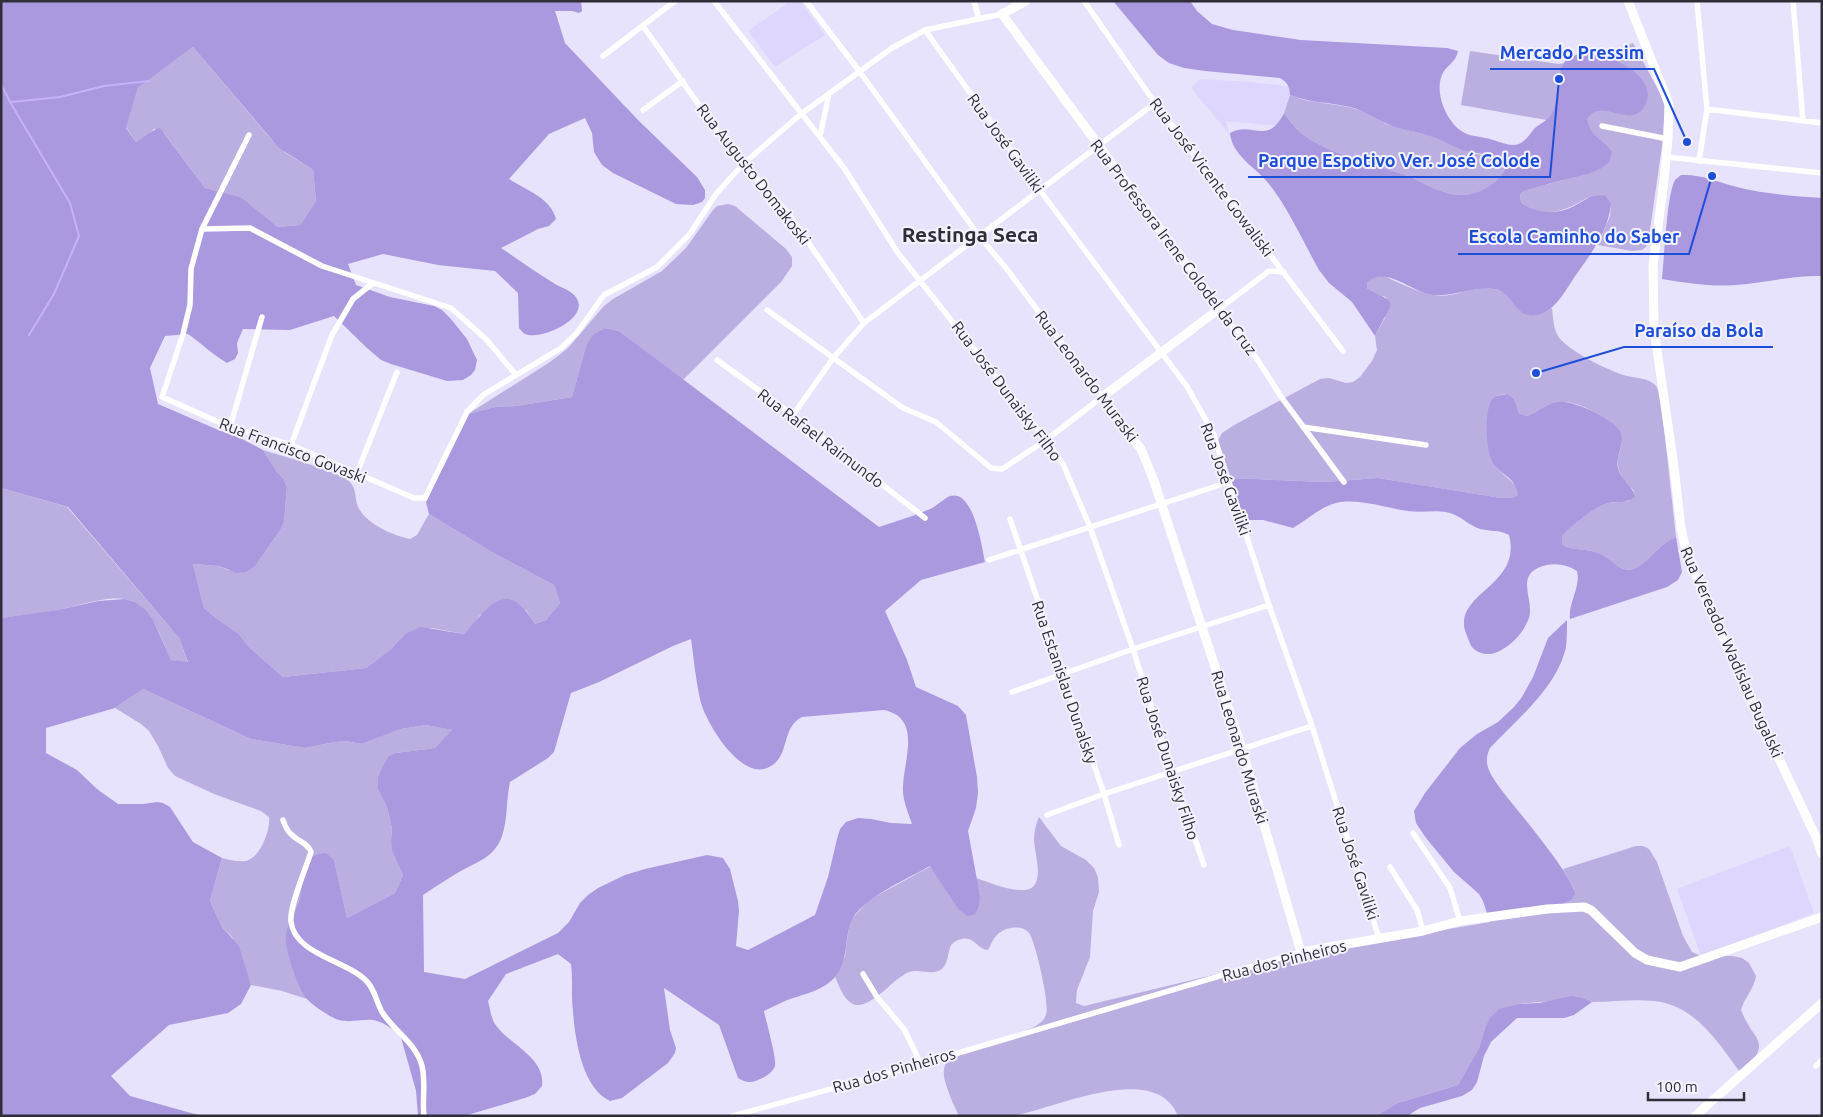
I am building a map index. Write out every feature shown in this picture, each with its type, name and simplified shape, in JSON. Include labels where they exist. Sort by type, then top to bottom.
[{"type":"street","points":[[603,56],[675,1]]},
{"type":"street","name":"Rua José Dunaisky Filho","points":[[714,1],[844,168],[898,252],[922,280],[1063,464],[1090,527],[1204,865]]},
{"type":"street","name":"Rua Leonardo Muraski","points":[[806,1],[979,236],[1006,268],[1141,449],[1242,749],[1301,952]]},
{"type":"street","points":[[974,1],[979,18]]},
{"type":"street","points":[[249,135],[202,230],[250,228],[322,266],[451,308],[486,339],[516,375],[561,348],[576,334],[604,295],[657,267],[689,235],[716,194],[743,164],[801,114],[892,48],[925,30],[1002,14],[1026,1]]},
{"type":"street","name":"Rua José Vicente Gowaliski","points":[[1084,1],[1155,103],[1344,351]]},
{"type":"street","name":"Rua Vereador Wadislau Bugalski","points":[[1628,1],[1668,104],[1668,139],[1653,266],[1654,329],[1681,528],[1687,555],[1736,667],[1816,837],[1822,854]]},
{"type":"street","points":[[1697,1],[1708,109],[1699,161]]},
{"type":"street","points":[[1793,1],[1803,121]]},
{"type":"street","name":"Rua Professora Irene Colodel da Cruz","points":[[1002,14],[1257,359],[1282,398],[1344,482]]},
{"type":"street","name":"Rua Augusto Domakoski","points":[[643,26],[743,164],[788,213],[864,323]]},
{"type":"street","name":"Rua José Gaviliki","points":[[925,30],[1188,388],[1213,433],[1269,605],[1312,726],[1379,938]]},
{"type":"street","points":[[643,110],[683,81]]},
{"type":"street","points":[[820,136],[829,94]]},
{"type":"street","points":[[793,415],[834,357],[864,323],[1155,103]]},
{"type":"street","points":[[1708,109],[1822,123]]},
{"type":"street","points":[[1602,126],[1668,139]]},
{"type":"street","points":[[1666,157],[1822,173]]},
{"type":"street","name":"Rua Francisco Govaski","points":[[202,230],[191,268],[190,306],[183,334],[162,397],[230,427],[291,446],[414,498],[425,498],[466,412],[483,395],[516,375]]},
{"type":"street","points":[[767,310],[904,408],[936,422],[992,468],[1002,469],[1046,440],[1270,271],[1284,272]]},
{"type":"street","points":[[291,446],[332,334],[353,299],[373,283]]},
{"type":"street","points":[[230,427],[262,317]]},
{"type":"street","name":"Rua Rafael Raimundo","points":[[717,360],[793,415],[924,518]]},
{"type":"street","points":[[357,473],[397,372]]},
{"type":"street","points":[[1303,427],[1426,445]]},
{"type":"street","points":[[989,560],[1229,482]]},
{"type":"street","name":"Rua Estanislau Dunalsky","points":[[1010,519],[1104,794],[1119,845]]},
{"type":"street","points":[[1012,692],[1063,672],[1269,605]]},
{"type":"street","points":[[1047,815],[1104,794],[1312,726]]},
{"type":"street","points":[[283,820],[286,829],[292,836],[309,846],[311,852],[292,911],[291,923],[298,938],[320,956],[358,973],[369,984],[390,1024],[416,1051],[422,1067],[424,1116]]},
{"type":"street","points":[[1413,833],[1450,888],[1460,921]]},
{"type":"street","points":[[1390,867],[1417,910],[1423,930]]},
{"type":"street","name":"Rua dos Pinheiros","points":[[733,1116],[921,1064],[1301,952],[1423,930],[1460,921],[1547,909],[1584,907],[1591,910],[1635,952],[1647,960],[1680,967],[1822,917]]},
{"type":"street","points":[[863,974],[877,997],[904,1029],[921,1064]]},
{"type":"street","points":[[1695,1116],[1822,1003]]},
{"type":"street","points":[[1816,1066],[1822,1060]]},
{"type":"shaded area","points":[[1,1],[581,1],[582,11],[579,13],[555,11],[565,43],[639,121],[697,177],[705,190],[705,198],[702,202],[693,205],[676,204],[613,173],[602,165],[594,152],[592,133],[585,118],[549,134],[509,179],[549,205],[556,219],[549,226],[538,229],[501,248],[575,296],[579,304],[577,312],[572,319],[563,326],[543,334],[525,334],[519,328],[518,293],[495,271],[438,265],[383,254],[348,264],[356,285],[390,297],[434,306],[442,310],[451,319],[467,339],[477,360],[475,370],[463,380],[447,381],[381,360],[334,316],[290,330],[243,329],[237,343],[238,353],[235,359],[227,363],[188,334],[165,336],[150,368],[158,404],[242,439],[263,450],[283,478],[287,487],[284,522],[256,565],[246,572],[237,573],[219,566],[193,564],[204,608],[239,634],[249,647],[283,677],[366,668],[391,649],[405,634],[421,627],[464,634],[489,607],[503,599],[510,599],[523,607],[535,624],[546,620],[560,603],[554,585],[497,555],[429,514],[426,502],[468,414],[495,407],[516,406],[572,397],[586,346],[593,335],[605,328],[619,331],[879,527],[930,509],[950,496],[958,496],[965,501],[971,510],[979,533],[985,562],[921,580],[885,611],[907,660],[916,687],[958,706],[966,715],[977,777],[978,793],[976,808],[968,831],[980,896],[979,906],[975,914],[968,916],[958,909],[930,866],[874,897],[856,913],[851,922],[842,964],[835,977],[818,989],[764,1011],[773,1048],[775,1066],[767,1076],[754,1081],[746,1082],[738,1078],[719,1025],[664,988],[670,1030],[676,1048],[675,1053],[668,1063],[622,1098],[610,1101],[600,1095],[582,1062],[578,1048],[572,1005],[571,964],[558,954],[506,974],[488,1001],[495,1024],[538,1067],[542,1076],[542,1086],[535,1094],[525,1098],[464,1116],[418,1116],[416,1091],[400,1034],[376,1021],[336,1019],[309,1002],[303,994],[292,968],[287,949],[286,935],[300,898],[306,865],[312,857],[318,854],[326,853],[334,860],[347,918],[395,893],[403,875],[392,850],[392,829],[387,807],[378,790],[378,777],[389,756],[395,753],[435,748],[452,730],[426,725],[401,729],[362,744],[345,741],[305,748],[251,739],[143,689],[115,708],[46,728],[46,753],[77,770],[97,789],[118,804],[157,802],[170,807],[193,842],[222,858],[210,901],[222,927],[239,946],[251,985],[241,1004],[228,1013],[169,1025],[111,1076],[130,1096],[202,1116],[1,1116],[1,618],[58,610],[98,601],[125,599],[135,602],[146,610],[153,620],[171,660],[188,662],[179,638],[68,507],[1,488]],"holes":[[[193,47],[279,148],[313,170],[316,201],[300,225],[278,227],[241,197],[205,188],[160,128],[136,142],[126,128],[138,88]],[[691,639],[698,688],[704,712],[726,748],[746,765],[757,769],[767,768],[774,764],[780,758],[791,728],[802,717],[884,710],[896,714],[903,721],[907,730],[908,741],[903,796],[912,824],[858,818],[846,822],[840,829],[828,877],[815,915],[748,950],[736,946],[739,911],[730,869],[723,858],[707,855],[625,875],[598,888],[580,903],[569,922],[558,933],[465,979],[424,972],[423,895],[485,858],[495,849],[504,829],[510,782],[548,758],[554,752],[571,693]]]},
{"type":"shaded area","points":[[791,1],[800,1],[825,35],[775,67],[748,31]]},
{"type":"shaded area","points":[[1113,1],[1190,1],[1197,11],[1212,24],[1233,30],[1301,40],[1447,48],[1458,51],[1442,75],[1440,82],[1441,99],[1447,115],[1457,128],[1465,133],[1513,145],[1523,142],[1534,129],[1552,114],[1562,67],[1569,58],[1580,54],[1609,58],[1636,73],[1645,83],[1648,95],[1644,107],[1638,113],[1624,115],[1600,111],[1593,113],[1587,119],[1594,135],[1605,143],[1612,152],[1609,162],[1602,168],[1588,174],[1524,191],[1520,194],[1521,202],[1526,206],[1544,212],[1564,210],[1596,195],[1606,196],[1611,204],[1607,223],[1599,240],[1564,293],[1552,307],[1538,315],[1529,315],[1519,310],[1505,294],[1494,289],[1487,288],[1433,295],[1390,278],[1374,278],[1367,283],[1367,288],[1390,302],[1390,307],[1375,336],[1352,302],[1329,283],[1319,270],[1276,193],[1264,178],[1240,155],[1235,148],[1230,133],[1245,129],[1265,131],[1271,129],[1278,123],[1284,113],[1301,133],[1320,145],[1408,176],[1440,191],[1461,195],[1481,191],[1498,179],[1505,169],[1502,160],[1493,156],[1462,150],[1434,137],[1401,129],[1355,108],[1305,100],[1290,95],[1288,85],[1280,78],[1205,71],[1184,68],[1169,63],[1158,55]]},
{"type":"shaded area","points":[[1633,43],[1661,95],[1665,107],[1662,146],[1649,237],[1646,247],[1642,250],[1632,251],[1598,245],[1610,216],[1611,204],[1587,198],[1563,210],[1546,212],[1530,208],[1521,202],[1520,194],[1524,191],[1562,180],[1597,138],[1590,131],[1569,124],[1461,105],[1470,51],[1559,64],[1597,57]]},
{"type":"shaded area","points":[[193,47],[270,138],[286,153],[313,170],[316,201],[300,225],[278,227],[241,197],[205,188],[164,133],[154,129],[146,137],[136,142],[126,127],[138,88]]},
{"type":"shaded area","points":[[1200,79],[1293,87],[1278,126],[1226,121],[1229,134],[1191,88]]},
{"type":"shaded area","points":[[1290,95],[1304,100],[1349,107],[1362,111],[1386,124],[1432,136],[1460,149],[1477,154],[1496,156],[1502,160],[1505,169],[1493,184],[1481,191],[1461,195],[1440,191],[1408,176],[1332,150],[1304,136],[1284,113]]},
{"type":"shaded area","points":[[1681,175],[1702,177],[1758,191],[1822,198],[1822,276],[1727,285],[1699,284],[1662,279],[1666,227],[1672,187],[1675,180]]},
{"type":"shaded area","points":[[728,204],[735,206],[786,249],[792,257],[792,266],[781,282],[683,380],[619,331],[605,328],[586,346],[572,397],[516,406],[495,407],[468,414],[550,362],[568,348],[604,306],[662,271],[686,248],[713,210],[717,206]]},
{"type":"shaded area","points":[[1382,275],[1428,294],[1441,296],[1479,289],[1494,289],[1503,292],[1517,308],[1528,314],[1552,308],[1557,334],[1568,346],[1610,370],[1653,383],[1657,387],[1661,401],[1676,537],[1662,546],[1642,564],[1630,570],[1620,567],[1597,552],[1565,547],[1562,544],[1562,536],[1577,522],[1603,505],[1629,501],[1634,491],[1619,470],[1618,460],[1622,440],[1621,435],[1613,424],[1580,405],[1566,402],[1555,403],[1527,416],[1519,413],[1514,399],[1508,394],[1493,398],[1497,468],[1517,487],[1518,495],[1512,498],[1501,498],[1378,478],[1324,482],[1229,478],[1217,442],[1222,433],[1320,379],[1329,378],[1346,383],[1353,382],[1360,377],[1372,361],[1377,350],[1375,336],[1385,318],[1386,297],[1375,294],[1367,288],[1367,283],[1371,278]]},
{"type":"shaded area","points":[[1508,394],[1514,399],[1519,413],[1527,416],[1550,404],[1565,402],[1583,407],[1603,417],[1618,428],[1621,433],[1622,442],[1617,464],[1619,472],[1632,489],[1635,497],[1625,501],[1608,503],[1590,512],[1562,536],[1562,544],[1566,547],[1597,552],[1620,567],[1630,570],[1642,564],[1662,546],[1676,537],[1682,572],[1678,580],[1667,587],[1570,619],[1578,577],[1577,571],[1559,564],[1547,565],[1536,569],[1530,574],[1528,580],[1530,611],[1529,618],[1523,629],[1506,647],[1495,653],[1484,654],[1476,651],[1472,646],[1467,636],[1464,621],[1468,610],[1476,599],[1497,579],[1506,567],[1510,553],[1509,535],[1498,531],[1480,529],[1446,512],[1408,511],[1354,502],[1330,505],[1293,528],[1263,520],[1245,520],[1229,478],[1324,482],[1378,478],[1501,498],[1512,498],[1518,495],[1517,489],[1514,483],[1497,468],[1491,459],[1487,437],[1487,418],[1490,403],[1495,397]]},
{"type":"shaded area","points":[[263,450],[344,478],[352,484],[357,504],[365,517],[395,535],[410,539],[417,535],[429,514],[497,555],[554,585],[560,603],[546,620],[535,624],[526,610],[480,615],[464,634],[432,628],[405,634],[391,649],[366,668],[283,677],[249,647],[239,634],[204,608],[193,564],[219,566],[228,570],[256,565],[281,529],[284,522],[287,487],[283,478]]},
{"type":"shaded area","points":[[1,488],[67,507],[179,638],[188,663],[171,660],[157,628],[147,613],[134,602],[126,599],[107,599],[59,610],[1,618]]},
{"type":"shaded area","points":[[1567,620],[1566,647],[1554,676],[1535,702],[1490,748],[1487,764],[1500,788],[1554,857],[1572,885],[1575,894],[1571,900],[1557,906],[1490,922],[1479,894],[1454,872],[1426,838],[1416,823],[1414,811],[1425,793],[1460,748],[1477,734],[1498,722],[1514,707],[1533,677],[1548,638]]},
{"type":"shaded area","points":[[143,689],[251,739],[305,748],[345,741],[362,744],[401,729],[426,725],[453,730],[435,748],[395,753],[382,767],[378,777],[378,790],[387,807],[392,829],[391,840],[403,875],[395,893],[347,918],[334,860],[302,878],[301,894],[292,919],[287,947],[293,969],[307,999],[282,991],[251,985],[232,937],[222,927],[210,901],[222,858],[246,861],[256,855],[264,842],[269,817],[261,811],[214,794],[175,776],[168,768],[149,731],[115,708]]},
{"type":"shaded area","points":[[1039,817],[1061,846],[1086,860],[1094,868],[1098,877],[1099,892],[1093,911],[1090,957],[1077,990],[1076,1003],[1084,1006],[1296,955],[1490,922],[1557,906],[1574,889],[1563,869],[1636,846],[1643,846],[1649,849],[1657,862],[1683,936],[1692,952],[1701,956],[1732,956],[1742,958],[1749,963],[1756,976],[1741,1010],[1756,1036],[1759,1047],[1757,1054],[1742,1075],[1705,1028],[1682,1010],[1669,1004],[1654,1001],[1592,1002],[1583,998],[1519,1004],[1485,1028],[1479,1048],[1458,1085],[1398,1103],[1376,1116],[1178,1116],[1166,1100],[1149,1091],[1128,1089],[1079,1097],[1016,1115],[959,1116],[945,1080],[944,1069],[949,1060],[953,1056],[1032,1028],[1040,1023],[1046,1015],[1047,1009],[1042,974],[1029,933],[1022,928],[1005,930],[996,936],[988,950],[981,948],[970,939],[956,941],[950,947],[946,964],[939,971],[909,972],[865,1004],[858,1005],[848,1001],[835,977],[845,957],[851,920],[869,900],[931,866],[958,909],[980,896],[976,878],[1013,889],[1025,890],[1032,888],[1038,876],[1034,839]]},
{"type":"shaded area","points":[[1790,846],[1814,913],[1701,956],[1677,889]]},
{"type":"shaded area","points":[[1571,996],[1592,1002],[1574,1015],[1564,1018],[1517,1018],[1491,1042],[1484,1056],[1477,1082],[1472,1090],[1462,1096],[1420,1108],[1407,1116],[1376,1116],[1398,1103],[1458,1085],[1479,1048],[1490,1018],[1499,1009]]},
{"type":"waterway","points":[[11,102],[60,97],[104,86],[149,81]]},
{"type":"waterway","points":[[1,84],[70,203],[79,236],[54,294],[29,335]]},
{"type":"place","name":"Parque Espotivo Ver. José Colode","points":[[1559,79]]},
{"type":"place","name":"Mercado Pressim","points":[[1687,142]]},
{"type":"place","name":"Escola Caminho do Saber","points":[[1712,176]]},
{"type":"place","name":"Paraíso da Bola","points":[[1536,373]]},
{"type":"district","name":"Restinga Seca","points":[[970,235]]}]
